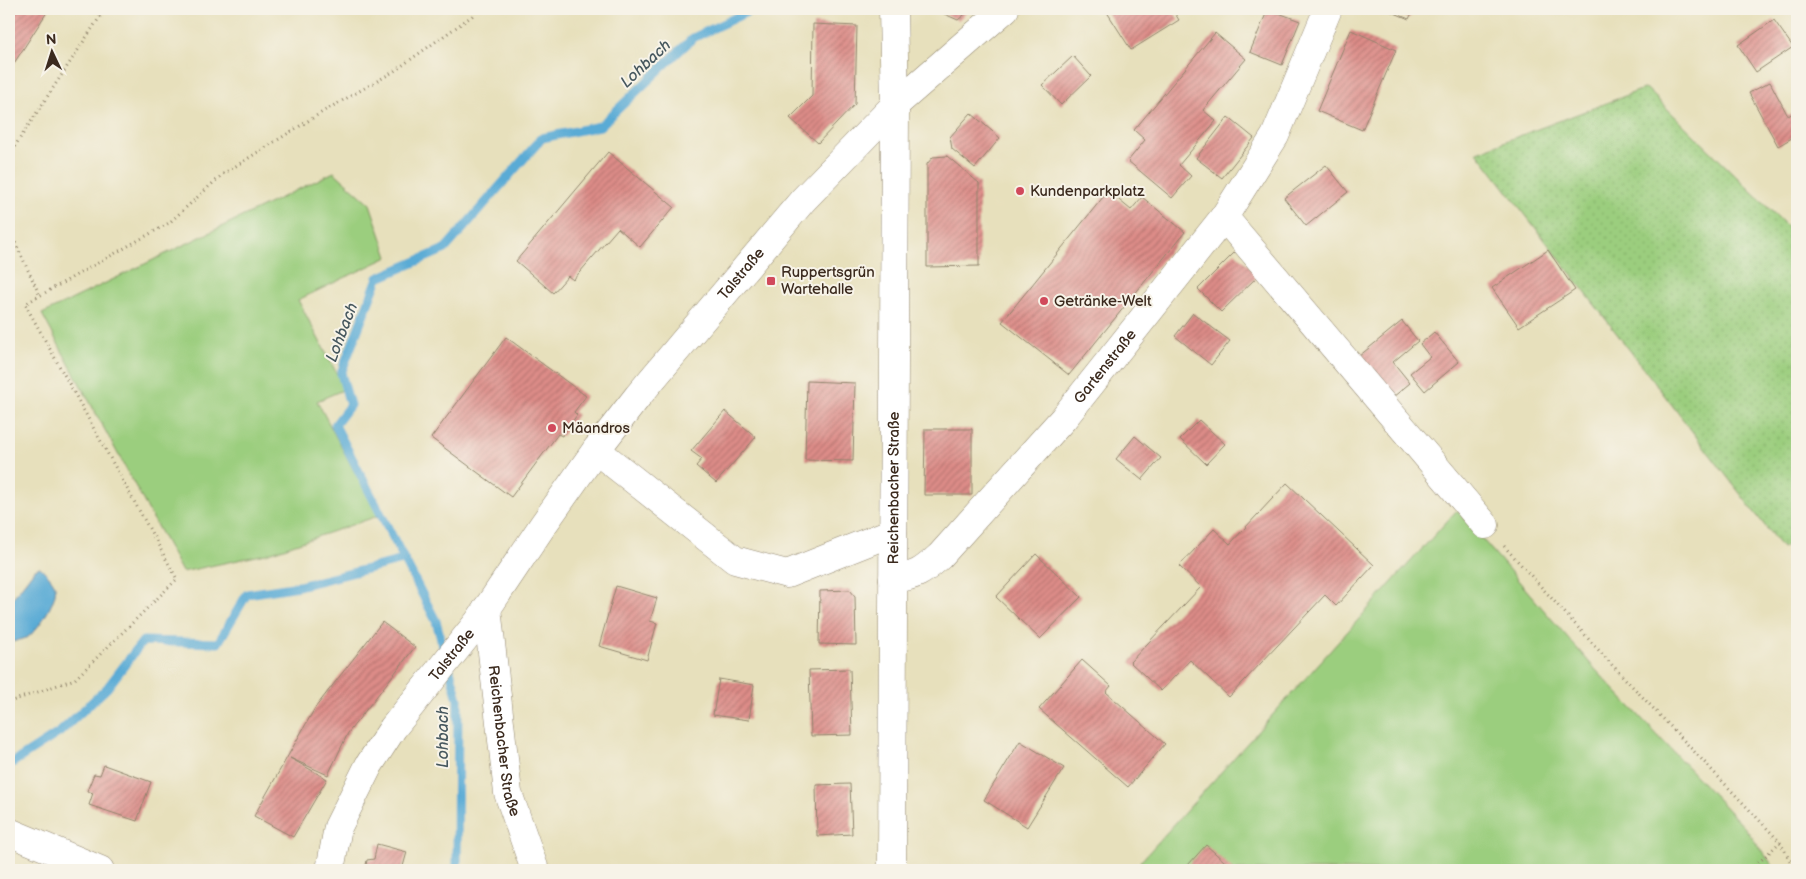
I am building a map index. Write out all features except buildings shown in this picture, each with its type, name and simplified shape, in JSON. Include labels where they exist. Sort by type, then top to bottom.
[{"type":"street","name":"Reichenbacher Straße","points":[[892,870],[895,104],[893,9]]},
{"type":"street","name":"Talstraße","points":[[330,870],[338,827],[369,765],[393,728],[482,616],[596,450],[640,392],[803,200],[895,104],[1006,9]]},
{"type":"street","name":"Gartenstraße","points":[[893,579],[924,571],[940,556],[1063,419],[1224,217],[1275,136],[1328,9]]},
{"type":"street","points":[[1224,217],[1485,525]]},
{"type":"street","points":[[596,450],[735,560],[787,574],[893,532]]},
{"type":"street","name":"Reichenbacher Straße","points":[[482,616],[508,793],[535,870]]},
{"type":"street","points":[[9,832],[100,870]]},
{"type":"path","points":[[9,155],[105,9]]},
{"type":"path","points":[[9,702],[75,679],[177,579],[25,304],[169,223],[223,174],[324,111],[393,72],[472,16],[477,9]]},
{"type":"path","points":[[9,229],[40,296]]},
{"type":"path","points":[[1485,525],[1614,667],[1780,842],[1795,870]]},
{"type":"path","points":[[1751,870],[1780,842]]},
{"type":"green space","points":[[1646,88],[1797,236],[1797,338],[1795,339],[1797,345],[1797,540],[1782,548],[1477,152]]},
{"type":"green space","points":[[334,172],[370,204],[388,257],[298,300],[345,389],[317,401],[378,516],[266,554],[182,572],[42,314]]},
{"type":"green space","points":[[1457,510],[1595,669],[1745,828],[1776,870],[1133,870]]},
{"type":"water","points":[[40,567],[54,583],[54,598],[42,621],[32,633],[27,638],[13,642],[9,638],[9,603],[35,569]]},
{"type":"waterway","name":"Lohbach","points":[[445,654],[436,621],[335,425],[350,405],[341,373],[378,278],[445,249],[542,138],[600,126],[693,38],[753,9]]},
{"type":"waterway","points":[[9,765],[60,732],[107,688],[143,641],[218,643],[247,594],[299,586],[403,560]]},
{"type":"waterway","name":"Lohbach","points":[[449,667],[458,699],[457,870]]},
{"type":"place","name":"Kundenparkplatz","points":[[1020,191]]},
{"type":"place","name":"Ruppertsgrün Wartehalle","points":[[771,281]]},
{"type":"place","name":"Getränke-Welt","points":[[1044,301]]},
{"type":"place","name":"Mäandros","points":[[552,428]]}]
